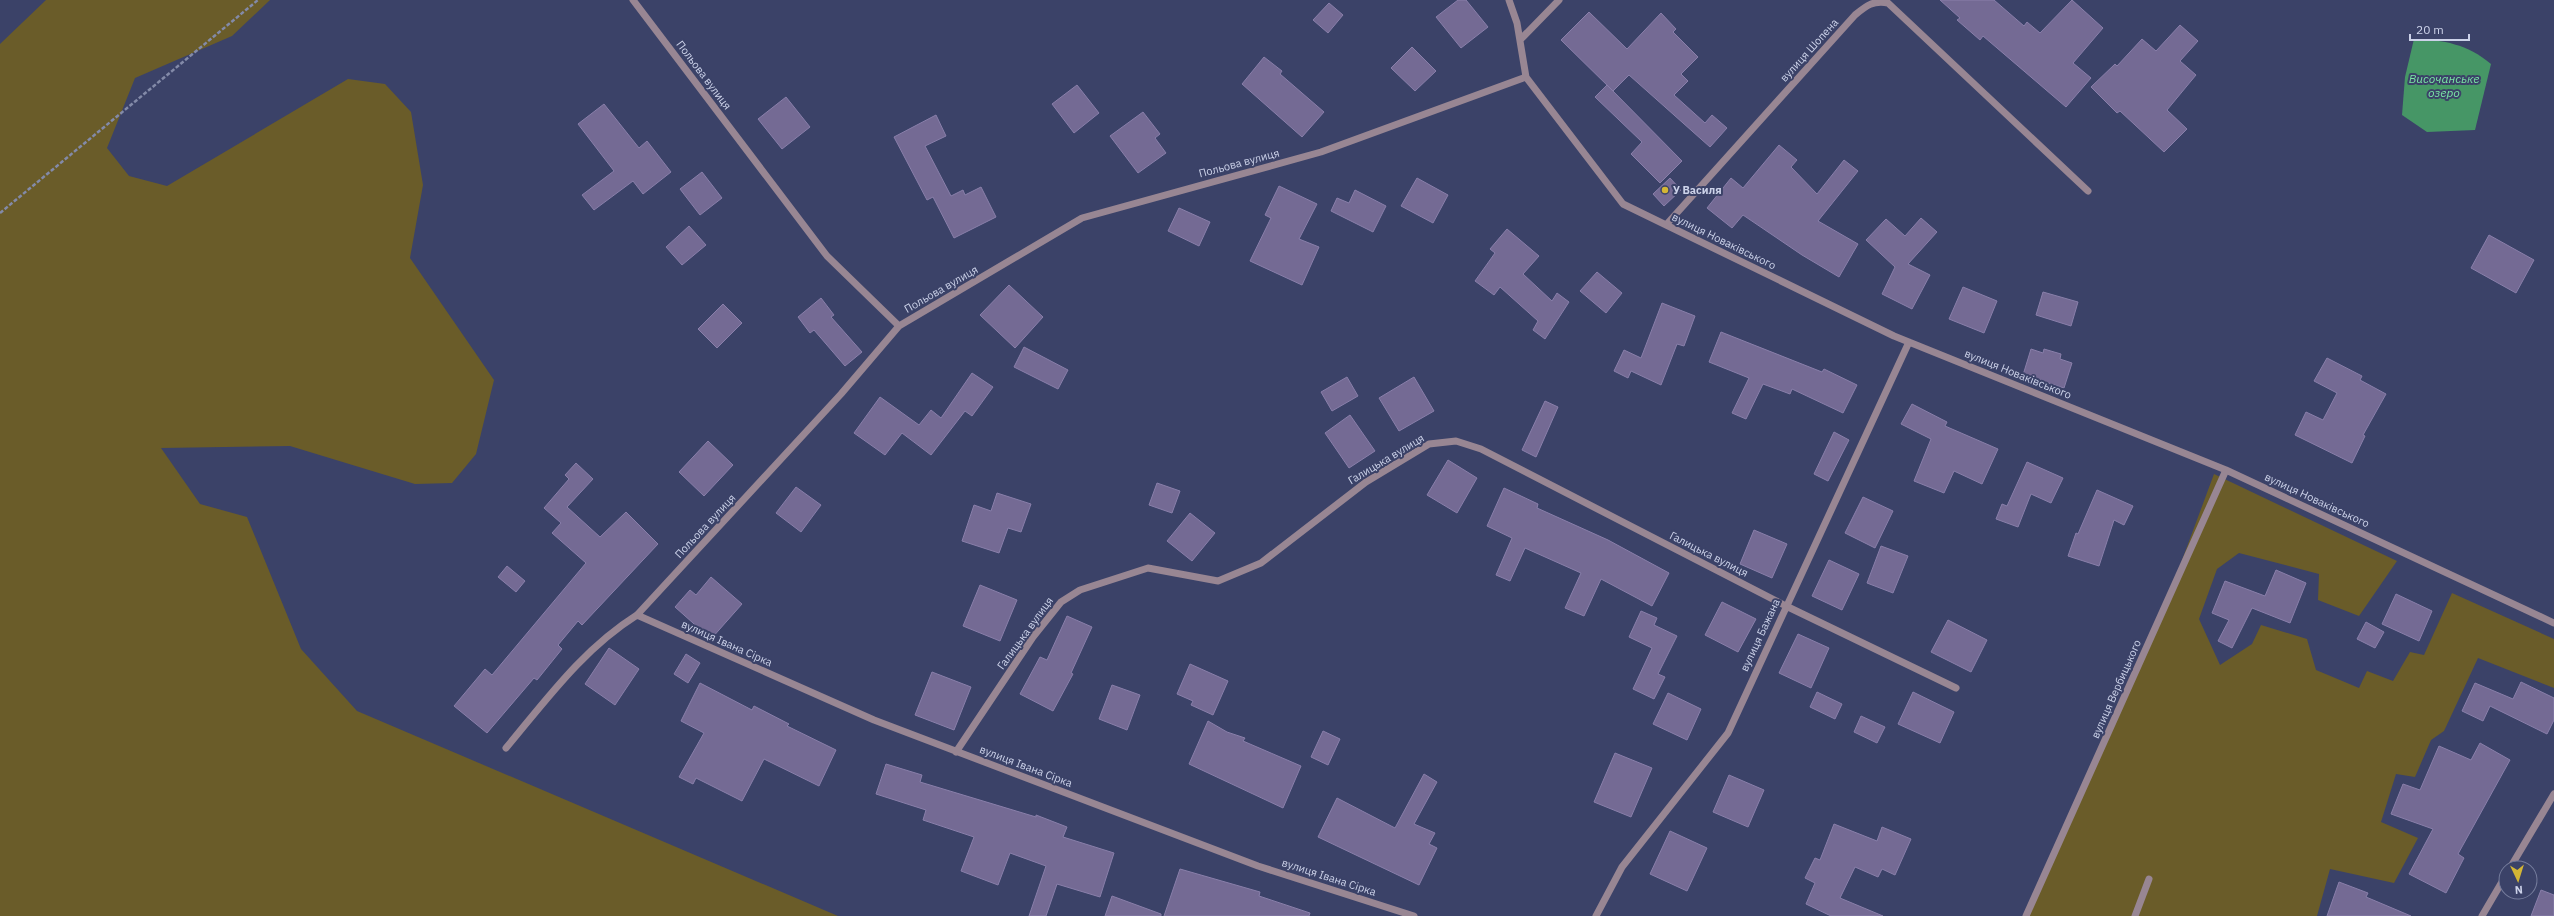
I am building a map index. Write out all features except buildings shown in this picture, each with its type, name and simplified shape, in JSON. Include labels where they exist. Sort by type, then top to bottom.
[{"type":"street","name":"Польова вулиця","points":[[633,0],[827,256],[899,326]]},
{"type":"street","points":[[1509,0],[1520,40],[1526,77]]},
{"type":"street","points":[[1520,40],[1559,0]]},
{"type":"street","name":"вулиця Шопена","points":[[1666,225],[1855,15],[1868,4],[1878,1],[1888,3],[2088,191]]},
{"type":"street","name":"Польова вулиця","points":[[506,748],[586,654],[615,630],[637,616],[841,394],[899,326],[1082,218],[1321,152],[1526,77]]},
{"type":"street","name":"вулиця Новаківського","points":[[1526,77],[1623,204],[1909,342],[2226,470],[2554,623]]},
{"type":"street","name":"вулиця Бажана","points":[[1596,916],[1622,866],[1728,732],[1909,342]]},
{"type":"street","name":"Галицька вулиця","points":[[956,752],[1033,637],[1061,602],[1080,590],[1148,568],[1218,581],[1238,574],[1261,563],[1366,482],[1428,444],[1456,441],[1481,449],[1786,606],[1956,688]]},
{"type":"street","name":"вулиця Вербицького","points":[[2026,916],[2226,470]]},
{"type":"street","name":"вулиця Івана Сірка","points":[[637,616],[874,720],[956,752],[1258,866],[1414,916]]},
{"type":"street","points":[[2515,860],[2554,794]]},
{"type":"street","points":[[2134,916],[2149,879]]},
{"type":"street","points":[[2482,916],[2498,889]]},
{"type":"path","points":[[0,213],[258,0]]},
{"type":"shaded area","points":[[46,0],[270,0],[232,36],[135,78],[107,148],[129,176],[167,186],[348,79],[385,84],[411,112],[423,185],[410,258],[494,380],[476,454],[452,483],[415,484],[290,446],[161,448],[200,504],[247,517],[301,649],[357,711],[838,916],[0,916],[0,44]]},
{"type":"shaded area","points":[[2214,474],[2397,561],[2359,616],[2318,600],[2319,574],[2239,553],[2217,569],[2199,619],[2220,665],[2252,644],[2261,625],[2307,639],[2316,670],[2359,688],[2367,671],[2393,681],[2410,652],[2424,655],[2452,593],[2554,639],[2554,688],[2478,658],[2444,731],[2431,740],[2415,777],[2396,774],[2381,822],[2418,838],[2394,883],[2330,869],[2317,916],[2025,916],[2165,606]]},
{"type":"water","name":"Височанське озеро","points":[[2414,39],[2455,44],[2482,57],[2491,64],[2475,130],[2427,132],[2402,115],[2405,77]]},
{"type":"place","name":"У Василя","points":[[1665,190]]}]
